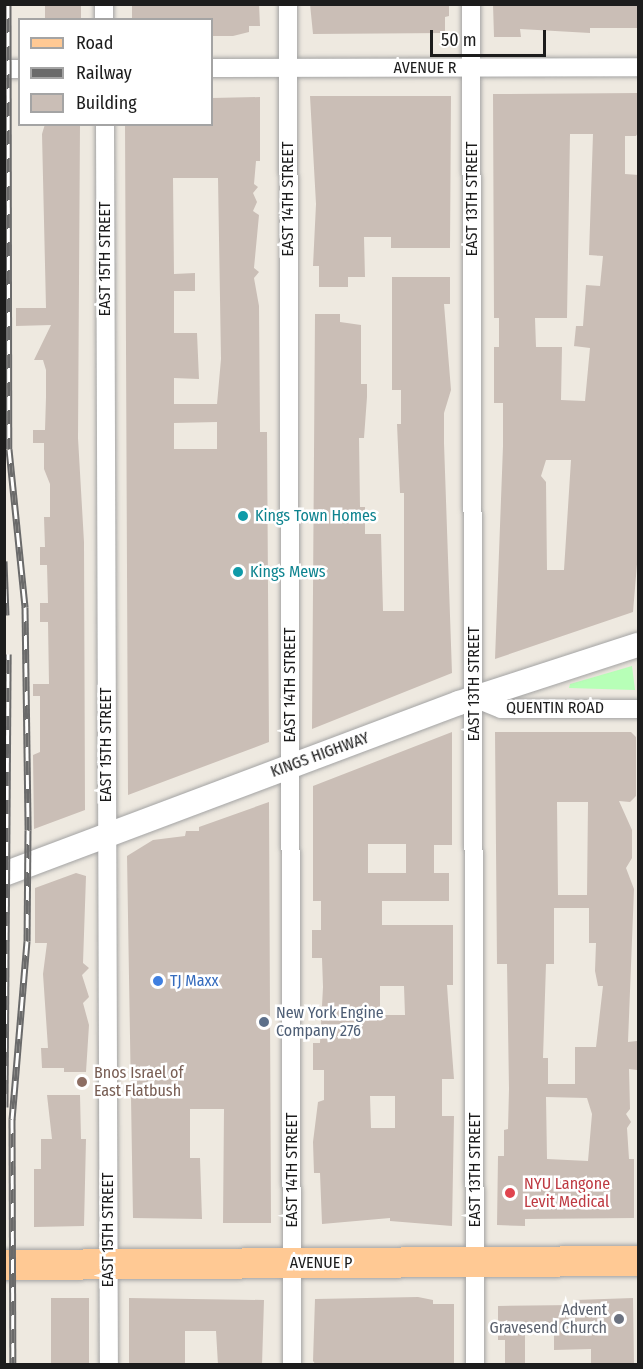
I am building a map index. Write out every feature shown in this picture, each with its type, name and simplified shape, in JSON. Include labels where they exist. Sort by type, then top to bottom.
[{"type":"main road","name":"AVENUE P","points":[[4,1265],[639,1262]]},
{"type":"street","name":"EAST 14TH STREET","points":[[288,4],[292,1365]]},
{"type":"street","name":"EAST 13TH STREET","points":[[471,4],[475,1365]]},
{"type":"street","name":"AVENUE R","points":[[213,68],[639,67]]},
{"type":"street","name":"EAST 15TH STREET","points":[[105,126],[109,1365]]},
{"type":"street","name":"KINGS HIGHWAY","points":[[4,874],[107,833],[474,698],[639,645]]},
{"type":"street","name":"QUENTIN ROAD","points":[[474,698],[501,709],[639,709]]},
{"type":"green space","points":[[632,666],[635,690],[569,688],[570,684]]},
{"type":"building","points":[[45,4],[81,4],[81,18],[45,18]]},
{"type":"building","points":[[132,4],[259,4],[260,26],[249,26],[249,32],[233,36],[213,36],[213,18],[132,18]]},
{"type":"building","points":[[310,4],[449,4],[449,16],[445,17],[445,33],[313,34]]},
{"type":"building","points":[[493,4],[639,4],[639,28],[590,28],[590,33],[520,29],[521,37],[494,37]]},
{"type":"building","points":[[639,93],[639,131],[636,136],[625,136],[625,174],[639,175],[639,540],[633,612],[495,659],[503,403],[494,403],[494,347],[499,347],[499,318],[494,318],[493,94]],"holes":[[[570,134],[593,134],[589,255],[603,256],[600,286],[586,285],[583,326],[576,326],[574,346],[590,348],[585,401],[561,400],[562,347],[536,347],[535,318],[567,318]],[[546,460],[571,460],[564,570],[547,570],[546,482],[541,476]]]},
{"type":"building","points":[[310,96],[451,96],[450,248],[391,248],[391,237],[364,237],[365,277],[348,277],[348,287],[319,287],[319,266],[313,266],[316,204]]},
{"type":"building","points":[[260,97],[260,161],[256,161],[254,184],[258,187],[253,193],[257,202],[253,211],[259,215],[254,268],[259,272],[254,278],[259,306],[260,432],[267,432],[269,742],[128,795],[125,126],[213,126],[213,98]],"holes":[[[173,178],[218,178],[221,359],[217,404],[174,404],[174,378],[199,379],[197,333],[174,333],[174,291],[195,291],[195,273],[174,274]],[[217,422],[217,449],[174,449],[174,423]]]},
{"type":"building","points":[[44,126],[80,126],[78,438],[84,542],[85,810],[34,829],[33,755],[40,752],[40,696],[33,696],[33,684],[49,684],[48,622],[40,622],[40,603],[48,603],[47,565],[40,565],[40,547],[45,547],[44,517],[50,517],[50,484],[44,469],[44,443],[33,443],[33,430],[45,430],[46,397],[46,370],[43,360],[34,360],[51,325],[16,326],[16,308],[46,308],[42,134]]},
{"type":"building","points":[[392,277],[450,277],[450,304],[444,304],[451,390],[444,413],[444,443],[452,673],[312,729],[315,314],[340,314],[340,322],[361,325],[361,384],[367,384],[367,397],[364,438],[359,438],[360,507],[365,507],[365,534],[381,534],[383,611],[404,611],[404,493],[400,493],[397,424],[401,424],[401,390],[392,390]]},
{"type":"building","points":[[452,732],[452,845],[434,845],[434,873],[449,873],[449,901],[382,901],[382,925],[453,925],[453,985],[447,985],[454,1079],[442,1079],[442,1116],[454,1116],[452,1226],[390,1221],[390,1218],[322,1224],[320,1173],[314,1173],[313,1142],[318,1102],[324,1100],[324,1070],[313,1070],[313,1043],[320,1043],[323,987],[322,958],[312,958],[312,930],[321,930],[321,901],[313,901],[313,786]],"holes":[[[368,844],[406,844],[406,873],[368,873]],[[380,986],[404,986],[405,1015],[380,1015]],[[370,1096],[395,1096],[395,1128],[371,1128]]]},
{"type":"building","points":[[495,732],[631,732],[636,737],[636,796],[630,802],[619,801],[632,830],[632,858],[626,868],[634,889],[628,1042],[637,1041],[637,1070],[629,1069],[630,1109],[626,1114],[631,1122],[627,1128],[629,1159],[634,1159],[634,1218],[525,1219],[525,1226],[497,1225],[498,1156],[504,1156],[504,1130],[508,1129],[509,1089],[507,964],[497,964]],"holes":[[[557,802],[588,802],[587,895],[558,895]],[[554,908],[589,908],[589,943],[596,943],[595,971],[598,986],[603,986],[596,1047],[575,1047],[575,1084],[548,1084],[548,1058],[543,1058],[546,964],[554,964]],[[546,1097],[587,1098],[592,1114],[588,1161],[547,1159]]]},
{"type":"building","points":[[269,802],[271,1223],[223,1223],[224,1109],[190,1109],[190,1158],[200,1158],[202,1219],[133,1218],[127,856],[153,840],[185,836],[186,831],[199,831],[199,827]]},
{"type":"building","points":[[76,873],[86,876],[83,963],[89,968],[82,975],[89,997],[83,1003],[89,1025],[86,1072],[64,1072],[64,1068],[42,1068],[41,1048],[48,1048],[43,974],[47,943],[35,943],[35,888]]},
{"type":"building","points":[[47,1095],[80,1095],[81,1139],[86,1139],[84,1226],[34,1227],[34,1169],[41,1169],[41,1139],[52,1139]]},
{"type":"building","points":[[418,1297],[433,1300],[433,1304],[454,1304],[454,1365],[316,1365],[313,1361],[315,1299]]},
{"type":"building","points":[[51,1298],[89,1298],[89,1364],[51,1364]]},
{"type":"building","points":[[129,1298],[264,1300],[262,1365],[218,1365],[216,1331],[185,1331],[185,1365],[129,1365]]},
{"type":"building","points":[[633,1298],[634,1365],[591,1365],[591,1349],[554,1350],[554,1329],[525,1329],[525,1365],[505,1365],[505,1340],[498,1340],[498,1306],[575,1305],[575,1300]]},
{"type":"railway","points":[[8,4],[9,449],[25,607],[28,830],[27,941],[12,1119],[13,1364]]},
{"type":"railway","points":[[4,561],[6,615]]},
{"type":"railway","points":[[5,1107],[8,654]]},
{"type":"place","name":"Kings Town Homes","points":[[243,516]]},
{"type":"place","name":"Kings Mews","points":[[238,572]]},
{"type":"place","name":"TJ Maxx","points":[[158,981]]},
{"type":"place","name":"New York Engine Company 276","points":[[264,1022]]},
{"type":"place","name":"Bnos Israel of East Flatbush","points":[[82,1082]]},
{"type":"place","name":"NYU Langone Levit Medical","points":[[510,1193]]},
{"type":"place","name":"Advent Gravesend Church","points":[[619,1319]]}]
